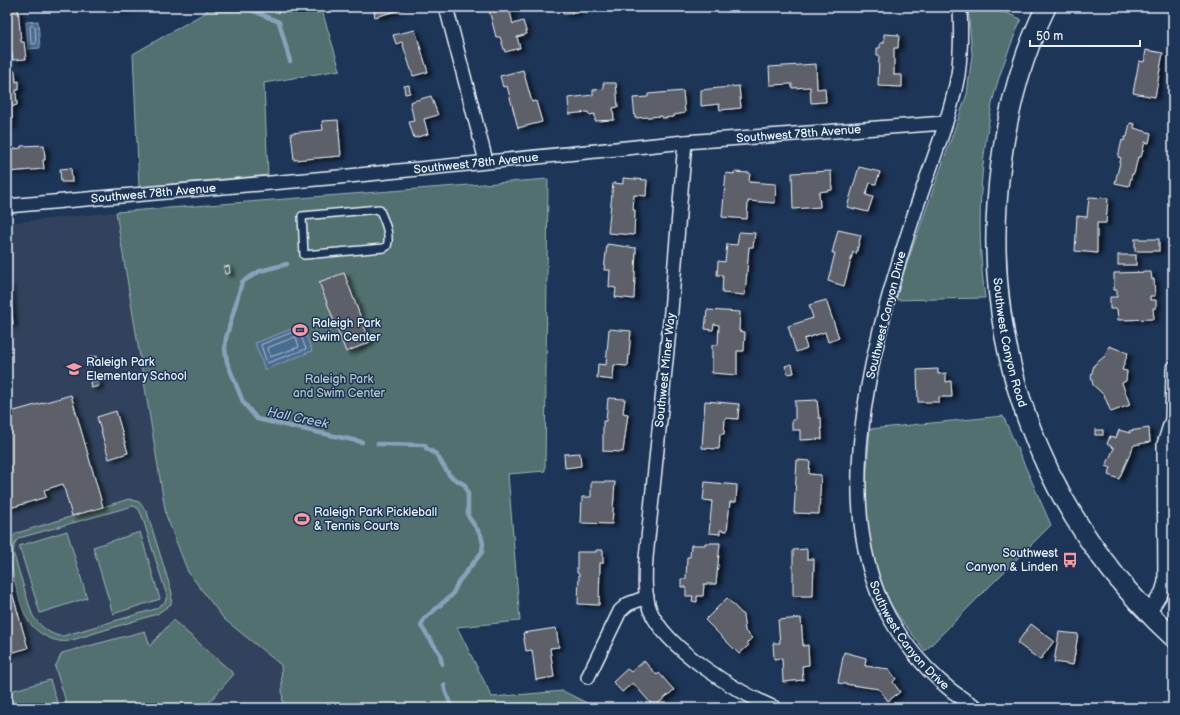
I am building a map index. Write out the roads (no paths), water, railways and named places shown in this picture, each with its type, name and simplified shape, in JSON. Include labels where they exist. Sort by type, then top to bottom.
[{"type":"main road","name":"Southwest Canyon Road","points":[[1046,7],[1021,70],[1011,106],[999,179],[995,259],[998,300],[1005,340],[1015,384],[1029,426],[1067,506],[1113,574],[1148,614],[1173,638]]},
{"type":"street","points":[[446,7],[486,161]]},
{"type":"street","name":"Southwest Canyon Drive","points":[[960,7],[958,75],[945,123],[895,274],[870,377],[864,418],[859,502],[863,546],[871,576],[883,605],[898,633],[942,684],[978,708]]},
{"type":"street","name":"Southwest 78th Avenue","points":[[7,206],[346,176],[685,142],[945,123]]},
{"type":"street","name":"Southwest Miner Way","points":[[685,142],[671,319],[646,558],[645,582],[647,597],[649,608],[658,626],[692,658],[753,699],[775,708]]},
{"type":"street","points":[[1148,614],[1162,592],[1165,582],[1169,497],[1164,444],[1172,419],[1173,368]]},
{"type":"street","points":[[588,677],[620,611],[633,602],[647,597]]},
{"type":"lane","points":[[379,208],[384,219],[388,238],[387,246],[384,248],[304,255],[302,216],[379,208]]},
{"type":"water","points":[[38,21],[40,48],[28,49],[26,22]]},
{"type":"water","points":[[302,325],[312,351],[265,370],[255,343]]},
{"type":"waterway","name":"Hall Creek","points":[[245,7],[279,22],[290,61]]},
{"type":"waterway","name":"Hall Creek","points":[[287,264],[260,271],[242,282],[226,338],[225,349],[227,362],[243,402],[257,419],[362,442]]},
{"type":"waterway","name":"Hall Creek","points":[[378,444],[425,445],[426,448],[436,454],[450,476],[465,485],[468,494],[468,516],[481,535],[483,544],[482,552],[459,581],[452,595],[424,619],[421,626],[440,654],[442,664]]},
{"type":"waterway","name":"Hall Creek","points":[[444,685],[452,708]]},
{"type":"place","name":"Raleigh Park Swim Center","points":[[300,330]]},
{"type":"place","name":"Raleigh Park Elementary School","points":[[74,369]]},
{"type":"place","name":"Raleigh Park Pickleball & Tennis Courts","points":[[302,519]]},
{"type":"place","name":"Southwest Canyon & Linden","points":[[1070,560]]},
{"type":"park label","name":"Raleigh Park and Swim Center","points":[[339,386]]}]
